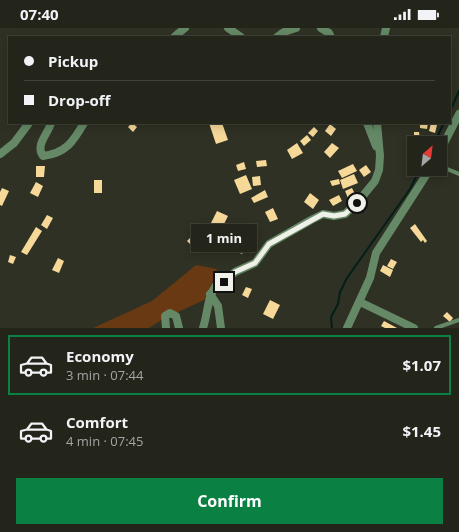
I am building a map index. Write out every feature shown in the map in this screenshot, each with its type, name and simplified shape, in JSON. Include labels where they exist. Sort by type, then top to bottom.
[{"type":"street","points":[[175,36],[185,28]]},
{"type":"street","points":[[228,28],[240,36]]},
{"type":"street","points":[[278,36],[284,32],[296,28]]},
{"type":"street","points":[[321,28],[329,33],[330,36]]},
{"type":"street","points":[[447,137],[459,114]]},
{"type":"street","points":[[0,154],[14,143],[28,124]]},
{"type":"street","points":[[50,124],[40,145],[40,152],[43,156],[52,155],[72,142],[83,124]]},
{"type":"street","points":[[367,124],[380,156]]},
{"type":"street","points":[[203,328],[208,314],[210,294],[216,284],[224,282],[235,272],[255,263],[269,244],[323,214],[334,216],[345,214],[357,203],[375,181],[379,170],[380,156],[377,124]]},
{"type":"street","points":[[346,328],[360,302],[370,278],[376,253],[426,176]]},
{"type":"street","points":[[210,294],[218,306],[222,328]]},
{"type":"street","points":[[360,302],[414,328]]},
{"type":"street","points":[[166,328],[166,316],[170,313],[176,316],[179,328]]},
{"type":"lane","points":[[447,169],[459,174]]},
{"type":"lane","points":[[436,328],[459,320]]},
{"type":"shaded area","points":[[196,265],[217,269],[206,299],[163,319],[149,328],[93,328],[152,301]]},
{"type":"building","points":[[133,124],[137,127],[133,132],[128,127]]},
{"type":"building","points":[[209,124],[222,124],[228,140],[216,144]]},
{"type":"building","points":[[330,124],[336,129],[331,136],[325,131]]},
{"type":"building","points":[[420,124],[428,124],[427,129],[420,128]]},
{"type":"building","points":[[431,124],[437,125],[435,133],[429,131]]},
{"type":"building","points":[[314,127],[318,131],[313,137],[308,133]]},
{"type":"building","points":[[414,132],[419,132],[420,136],[414,136]]},
{"type":"building","points":[[307,135],[311,140],[304,146],[300,141]]},
{"type":"building","points":[[297,143],[303,153],[292,159],[287,150]]},
{"type":"building","points":[[332,143],[339,148],[330,158],[324,152]]},
{"type":"building","points":[[266,160],[267,166],[257,167],[256,161]]},
{"type":"building","points":[[244,162],[246,169],[238,171],[236,165]]},
{"type":"building","points":[[353,164],[357,171],[342,178],[338,171]]},
{"type":"building","points":[[366,165],[371,172],[364,177],[359,170]]},
{"type":"building","points":[[36,166],[45,166],[44,177],[36,177]]},
{"type":"building","points":[[354,174],[358,183],[343,189],[340,180]]},
{"type":"building","points":[[246,175],[252,189],[240,194],[234,180]]},
{"type":"building","points":[[260,176],[261,185],[253,186],[252,177]]},
{"type":"building","points":[[339,179],[340,184],[332,186],[330,181]]},
{"type":"building","points":[[94,180],[102,180],[102,193],[94,193]]},
{"type":"building","points":[[36,182],[43,186],[38,197],[30,193]]},
{"type":"building","points":[[2,188],[9,191],[2,206],[0,205],[0,192]]},
{"type":"building","points":[[352,188],[355,194],[348,198],[345,191]]},
{"type":"building","points":[[265,190],[268,197],[254,203],[251,198]]},
{"type":"building","points":[[310,193],[319,200],[313,209],[304,202]]},
{"type":"building","points":[[339,195],[342,201],[333,206],[329,200]]},
{"type":"building","points":[[273,208],[278,219],[270,222],[265,212]]},
{"type":"building","points":[[217,211],[228,216],[222,228],[211,223]]},
{"type":"building","points":[[47,215],[53,218],[47,229],[41,225]]},
{"type":"building","points":[[415,224],[427,241],[425,243],[423,240],[421,242],[410,228]]},
{"type":"building","points":[[211,225],[220,227],[218,235],[209,233]]},
{"type":"building","points":[[36,227],[42,231],[27,255],[21,252]]},
{"type":"building","points":[[200,228],[205,233],[192,246],[187,241]]},
{"type":"building","points":[[213,235],[220,238],[216,249],[208,246]]},
{"type":"building","points":[[231,239],[246,246],[242,254],[228,247]]},
{"type":"building","points":[[10,255],[16,257],[13,264],[8,262]]},
{"type":"building","points":[[58,258],[64,261],[59,273],[52,270]]},
{"type":"building","points":[[391,259],[397,262],[393,269],[387,266]]},
{"type":"building","points":[[383,265],[393,270],[390,277],[380,271]]},
{"type":"building","points":[[246,287],[252,289],[248,298],[242,295]]},
{"type":"building","points":[[270,300],[280,305],[273,319],[263,314]]},
{"type":"building","points":[[447,312],[453,318],[450,322],[443,316]]},
{"type":"building","points":[[384,321],[397,328],[385,328],[381,326]]},
{"type":"waterway","points":[[451,109],[459,91]]},
{"type":"waterway","points":[[438,136],[444,124]]},
{"type":"waterway","points":[[332,328],[331,317],[338,304],[340,292],[347,278],[410,189],[416,176]]},
{"type":"route","points":[[224,282],[235,272],[255,263],[269,244],[323,214],[334,216],[345,214],[357,203]]}]
